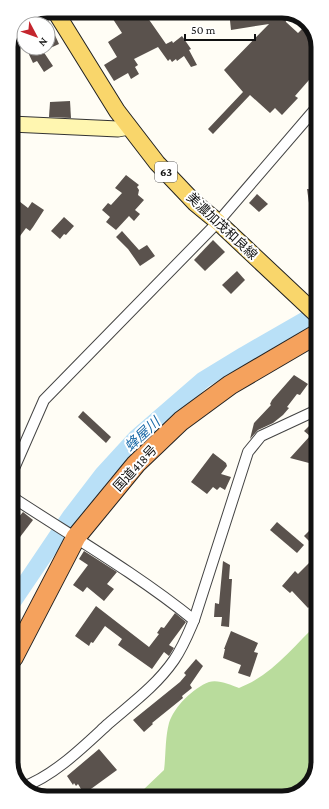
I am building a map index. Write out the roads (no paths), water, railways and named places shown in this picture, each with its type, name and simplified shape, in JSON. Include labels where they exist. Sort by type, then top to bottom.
[{"type":"highway","name":"国道418号","points":[[18,648],[76,537],[136,464],[181,421],[230,385],[311,338]]},
{"type":"main road","name":"美濃加茂和良線","points":[[58,18],[117,111],[157,164],[195,203],[218,222],[311,310]]},
{"type":"street","points":[[18,459],[44,400],[218,222],[311,114]]},
{"type":"street","points":[[18,124],[118,129],[129,127]]},
{"type":"street","points":[[29,784],[43,778],[78,751],[154,685],[173,661],[186,641],[194,620],[223,524],[248,452],[260,436],[311,413]]},
{"type":"street","points":[[18,501],[76,537],[176,605],[194,620]]},
{"type":"waterway","name":"蜂屋川","points":[[18,594],[70,517],[103,474],[136,438],[203,380],[311,316]]}]
